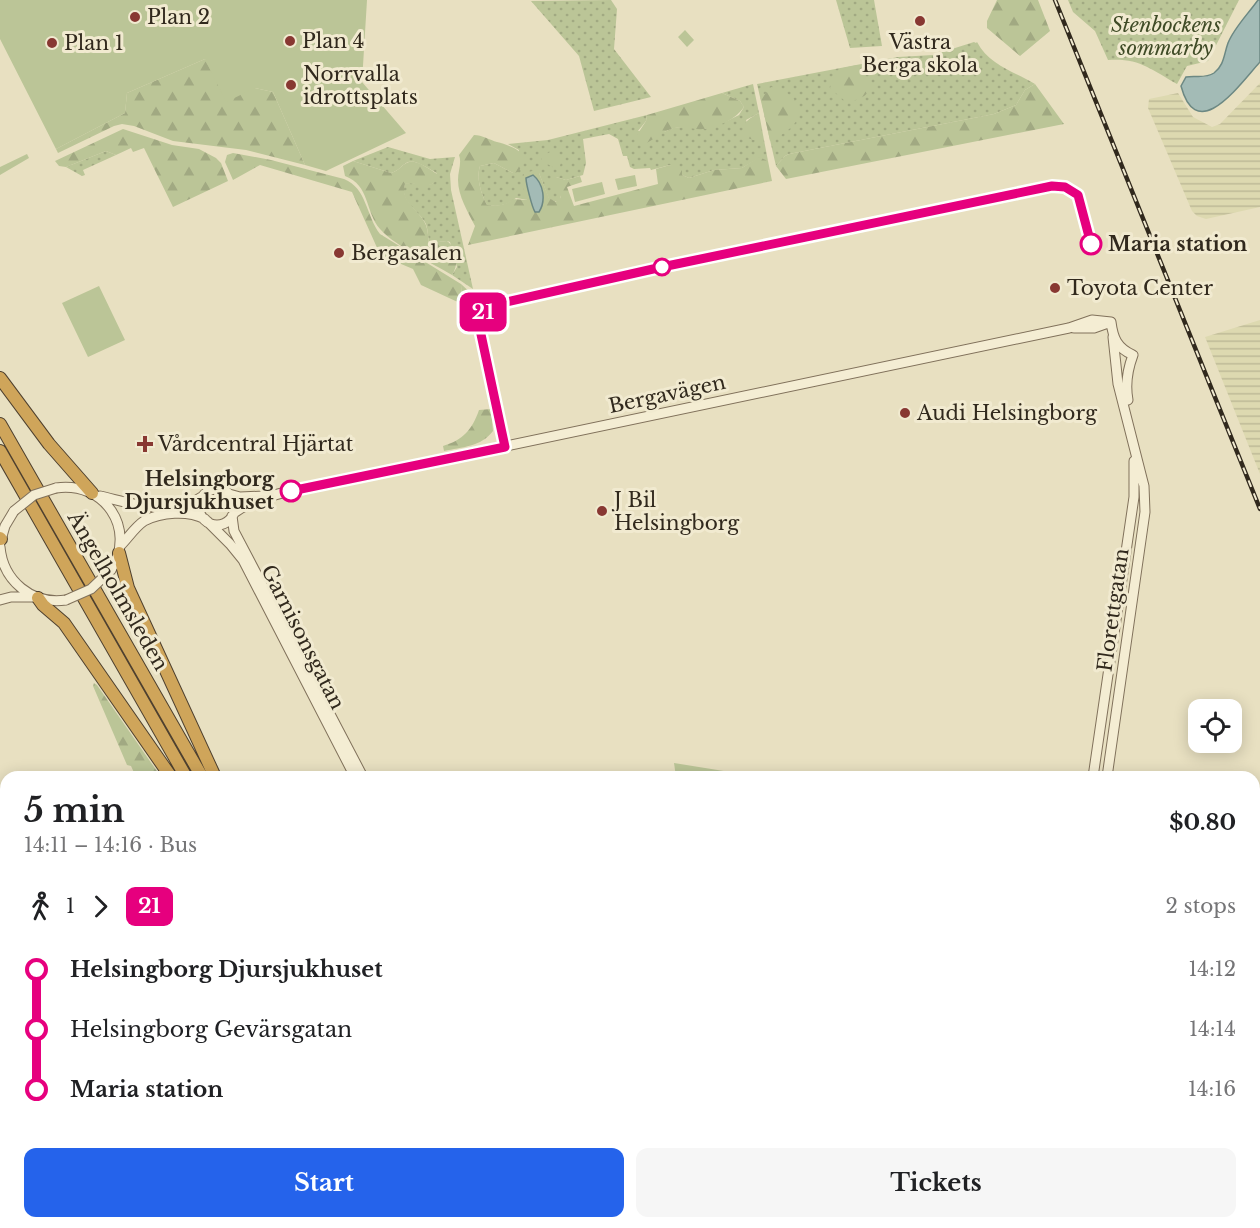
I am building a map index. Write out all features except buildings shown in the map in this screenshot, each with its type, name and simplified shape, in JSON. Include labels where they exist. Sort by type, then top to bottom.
[{"type":"highway","points":[[0,378],[49,444],[95,494]]},
{"type":"highway","name":"Ängelholmsleden","points":[[0,424],[199,771]]},
{"type":"highway","name":"Ängelholmsleden","points":[[0,451],[183,771]]},
{"type":"highway","points":[[120,549],[128,588],[211,771]]},
{"type":"highway","points":[[36,597],[64,623],[167,771]]},
{"type":"street","name":"Bergavägen","points":[[229,494],[240,497],[272,495],[1069,328],[1094,328],[1111,322]]},
{"type":"street","name":"Florettgatan","points":[[1108,771],[1145,512],[1143,486],[1129,423],[1126,388],[1122,370],[1114,354],[1111,322]]},
{"type":"street","points":[[1113,337],[1116,343],[1129,353],[1122,370]]},
{"type":"street","name":"Florettgatan","points":[[1094,771],[1134,497],[1134,450]]},
{"type":"street","points":[[0,540],[14,511],[34,495],[56,488],[71,486],[140,507],[183,506],[217,489],[229,494],[234,502],[233,514],[226,522],[219,524],[188,514],[159,516],[144,522],[120,549],[111,570],[91,589],[66,600],[54,601],[36,597],[0,600]]},
{"type":"street","points":[[95,494],[104,501],[114,517],[119,529],[120,549]]},
{"type":"street","points":[[204,495],[200,509],[206,520]]},
{"type":"street","name":"Bergavägen","points":[[233,514],[272,495]]},
{"type":"street","name":"Garnisonsgatan","points":[[233,514],[234,531],[360,771]]},
{"type":"street","name":"Garnisonsgatan","points":[[206,520],[243,560],[353,771]]},
{"type":"street","points":[[0,548],[3,565],[10,578],[36,597]]},
{"type":"shaded area","points":[[1260,83],[1260,207],[1206,219],[1197,216],[1192,211],[1148,108],[1149,99],[1178,93],[1193,117],[1212,127],[1220,124]]},
{"type":"shaded area","points":[[1260,320],[1260,474],[1205,337]]},
{"type":"green space","name":"Norrvalla idrottsplats","points":[[0,0],[367,0],[362,82],[406,133],[326,171],[305,165],[273,92],[255,88],[226,102],[205,59],[127,93],[125,113],[56,149],[0,39]]},
{"type":"green space","points":[[611,0],[617,9],[614,49],[651,97],[594,111],[579,56],[531,1]]},
{"type":"green space","points":[[836,0],[874,0],[882,46],[850,48]]},
{"type":"green space","points":[[997,0],[1038,0],[1050,31],[1020,56],[987,28],[987,21]]},
{"type":"green space","name":"Stenbockens sommarby","points":[[1068,0],[1239,0],[1208,61],[1187,66],[1177,84],[1137,63],[1108,60],[1095,31],[1073,12]]},
{"type":"green space","points":[[685,30],[694,40],[687,47],[678,37]]},
{"type":"green space","points":[[977,42],[988,56],[1002,67],[1035,84],[1025,90],[1016,105],[994,114],[789,154],[776,166],[757,84],[898,57],[933,55]]},
{"type":"green space","points":[[205,59],[255,88],[273,92],[305,165],[246,150],[173,141],[134,126],[122,124],[58,153],[56,149],[125,113],[127,93]]},
{"type":"green space","points":[[857,65],[868,80],[870,87],[859,99],[846,102],[830,88],[832,81],[843,68]]},
{"type":"green space","points":[[753,84],[759,113],[746,120],[754,140],[764,140],[768,161],[759,158],[742,168],[714,170],[689,178],[670,165],[651,170],[650,168],[634,169],[630,167],[627,156],[623,156],[618,139],[609,134],[583,139],[586,163],[583,175],[566,180],[556,177],[561,199],[557,202],[549,199],[539,173],[528,200],[516,198],[503,205],[491,206],[487,205],[483,196],[479,181],[480,166],[494,163],[513,173],[519,150],[508,144],[548,140],[647,115],[646,121],[638,131],[664,132],[689,126],[704,129],[739,115],[744,107],[740,101],[722,93]]},
{"type":"green space","points":[[1035,84],[1064,124],[786,179],[776,166],[789,154],[994,114],[1016,105],[1025,90]]},
{"type":"green space","points":[[771,87],[793,98],[799,108],[799,114],[792,127],[770,141],[761,99]]},
{"type":"green space","points":[[722,93],[740,101],[744,107],[727,122],[704,129],[680,127],[671,129],[642,145],[635,138],[646,121],[647,115]]},
{"type":"green space","points":[[759,113],[764,140],[744,137],[746,122]]},
{"type":"green space","points":[[123,129],[172,145],[199,149],[221,163],[228,181],[173,207],[144,148],[133,152],[131,148],[116,155],[106,151],[66,167],[59,166],[55,161]]},
{"type":"green space","points":[[474,135],[514,148],[519,151],[524,160],[518,172],[513,173],[494,163],[480,166],[480,186],[487,205],[501,205],[513,199],[527,200],[521,180],[523,174],[535,170],[539,173],[549,198],[556,202],[561,198],[551,184],[551,179],[556,177],[566,180],[580,176],[582,182],[567,187],[574,206],[658,184],[656,169],[670,165],[682,169],[682,175],[689,178],[714,170],[742,168],[759,157],[768,161],[772,181],[468,245],[475,226],[460,192],[459,155]]},
{"type":"green space","points":[[388,147],[430,159],[455,157],[450,174],[451,190],[473,289],[452,275],[457,267],[450,242],[429,243],[426,224],[405,196],[405,184],[432,184],[437,174],[411,161],[391,173],[353,161]]},
{"type":"green space","points":[[554,150],[562,157],[560,166],[556,169],[542,161],[542,156]]},
{"type":"green space","points":[[106,151],[116,155],[83,170],[85,175],[82,176],[66,167]]},
{"type":"green space","points":[[233,153],[271,160],[352,183],[362,196],[380,234],[461,284],[462,304],[421,285],[413,269],[394,261],[383,261],[352,192],[260,165],[233,180],[225,162],[227,155]]},
{"type":"green space","points":[[27,154],[29,158],[0,175],[0,167]]},
{"type":"green space","points":[[353,161],[391,173],[412,161],[437,174],[437,180],[429,185],[405,184],[404,190],[407,200],[425,223],[429,243],[447,241],[451,244],[456,262],[452,275],[404,248],[380,229],[363,192],[353,180],[345,176],[343,166]]},
{"type":"green space","points":[[635,175],[637,186],[618,190],[615,179]]},
{"type":"green space","points":[[602,182],[605,194],[575,202],[572,189]]},
{"type":"green space","points":[[461,284],[477,302],[472,309],[462,304]]},
{"type":"green space","points":[[99,286],[125,340],[88,357],[62,303]]},
{"type":"green space","points":[[491,409],[493,431],[488,436],[471,445],[444,451],[443,446],[456,441],[466,433],[479,410]]},
{"type":"green space","points":[[94,683],[97,685],[157,771],[133,771],[131,766],[127,765],[93,686]]},
{"type":"green space","points":[[674,763],[724,771],[675,771]]},
{"type":"water","points":[[1260,0],[1260,62],[1219,105],[1208,111],[1197,111],[1188,103],[1181,86],[1186,77],[1207,76],[1217,70],[1237,26]]},
{"type":"water","points":[[533,175],[540,183],[543,193],[543,203],[539,212],[535,212],[526,181],[526,178]]},
{"type":"railway","points":[[1055,0],[1260,509]]},
{"type":"bus line","name":"21","points":[[291,491],[505,447],[479,325],[480,316],[489,306],[662,267],[1052,186],[1065,187],[1078,195],[1091,244]]},
{"type":"place","name":"Plan 2","points":[[135,17]]},
{"type":"place","name":"Västra Berga skola","points":[[920,21]]},
{"type":"place","name":"Plan 4","points":[[290,41]]},
{"type":"place","name":"Plan 1","points":[[52,43]]},
{"type":"place","name":"Norrvalla idrottsplats","points":[[291,85]]},
{"type":"place","name":"Maria station","points":[[1091,244]]},
{"type":"place","name":"Bergasalen","points":[[339,253]]},
{"type":"place","name":"Toyota Center","points":[[1055,288]]},
{"type":"place","name":"Audi Helsingborg","points":[[905,413]]},
{"type":"place","name":"Vårdcentral Hjärtat","points":[[145,444]]},
{"type":"place","name":"Helsingborg Djursjukhuset","points":[[291,491]]},
{"type":"place","name":"J Bil Helsingborg","points":[[602,511]]}]
